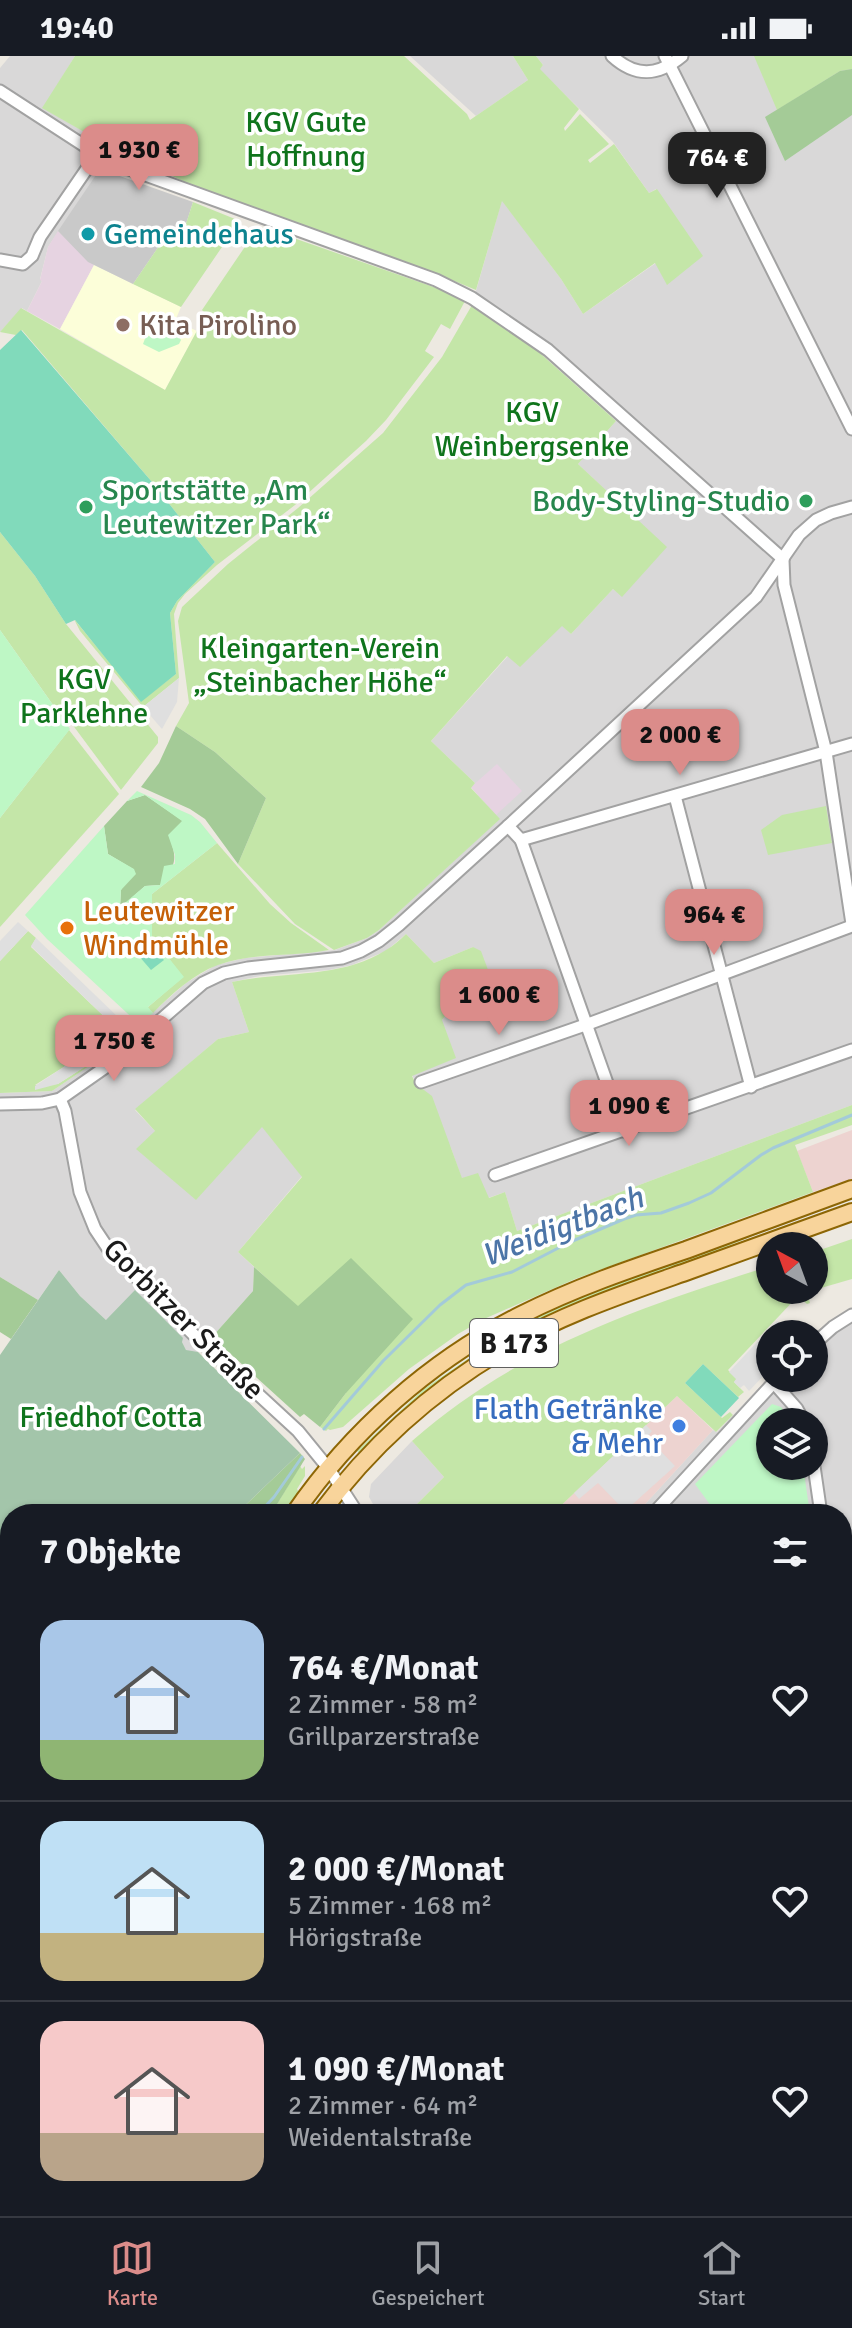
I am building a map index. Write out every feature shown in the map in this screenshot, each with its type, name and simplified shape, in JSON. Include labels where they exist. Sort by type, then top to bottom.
[{"type":"main road","name":"B 173","points":[[302,1504],[373,1420],[459,1352],[509,1321],[605,1278],[852,1189]]},
{"type":"main road","name":"B 173","points":[[328,1504],[379,1444],[420,1407],[502,1350],[574,1314],[852,1212]]},
{"type":"street","points":[[612,56],[637,71],[649,72],[682,56]]},
{"type":"street","points":[[667,61],[852,429]]},
{"type":"street","points":[[0,91],[118,165],[436,280],[472,298],[548,350],[783,559],[784,585],[826,752],[852,925],[588,1024],[421,1082]]},
{"type":"street","points":[[0,260],[23,264],[32,256],[40,237],[97,154]]},
{"type":"street","points":[[0,1104],[42,1103],[60,1099],[110,1064],[203,983],[224,973],[342,958],[379,941],[756,597],[795,540],[816,520],[852,507]]},
{"type":"street","points":[[521,840],[852,744]]},
{"type":"street","points":[[675,796],[751,1087]]},
{"type":"street","points":[[508,826],[521,840],[624,1131]]},
{"type":"street","points":[[495,1175],[852,1050]]},
{"type":"street","name":"Gorbitzer Straße","points":[[60,1099],[80,1192],[95,1229],[109,1250],[197,1338],[298,1431],[329,1469],[352,1504]]},
{"type":"street","points":[[828,1331],[852,1315]]},
{"type":"street","points":[[662,1504],[765,1392]]},
{"type":"street","points":[[816,1480],[820,1504]]},
{"type":"shaded area","points":[[10,56],[75,56],[43,108],[114,149],[48,247],[42,281],[27,311],[22,308],[0,332],[0,68]]},
{"type":"shaded area","points":[[410,56],[513,56],[528,80],[476,116]]},
{"type":"shaded area","points":[[536,56],[852,56],[852,1105],[517,1231],[505,1192],[488,1198],[462,1179],[451,1148],[412,1075],[442,1020],[457,1001],[494,986],[473,947],[434,963],[406,934],[386,951],[352,965],[232,982],[249,1032],[218,1039],[135,1110],[155,1131],[263,1126],[302,1176],[238,1252],[254,1267],[253,1291],[212,1337],[193,1353],[186,1350],[182,1342],[106,1320],[80,1296],[59,1270],[38,1300],[0,1277],[0,1093],[52,1091],[101,1058],[186,983],[216,965],[245,958],[335,950],[379,930],[499,819],[471,787],[475,783],[431,741],[508,656],[562,625],[571,634],[613,589],[622,596],[666,547],[578,464],[616,421],[533,346],[472,305],[502,200],[583,314],[656,263],[667,284],[656,189],[649,193],[613,142],[539,69],[543,65]]},
{"type":"shaded area","points":[[100,169],[193,202],[185,227],[159,246],[133,284],[88,262],[58,231]]},
{"type":"shaded area","points":[[58,231],[94,265],[60,329],[27,311],[42,281],[48,247]]},
{"type":"shaded area","name":"Kita Pirolino","points":[[94,265],[181,307],[175,321],[197,331],[165,390],[60,329]]},
{"type":"shaded area","points":[[179,678],[177,702],[162,729],[143,707]]},
{"type":"shaded area","points":[[497,764],[522,791],[496,815],[471,787]]},
{"type":"shaded area","points":[[18,922],[28,931],[0,961],[0,941]]},
{"type":"shaded area","name":"Leutewitzer Windmühle","points":[[36,938],[121,1020],[113,1025],[31,946]]},
{"type":"shaded area","points":[[112,1035],[119,1042],[97,1059],[58,1084],[35,1090],[35,1086]]},
{"type":"shaded area","points":[[852,1130],[852,1179],[813,1192],[797,1151]]},
{"type":"shaded area","points":[[852,1309],[852,1504],[645,1504],[713,1430],[717,1432],[756,1391],[828,1392],[828,1323]]},
{"type":"shaded area","points":[[756,1343],[756,1384],[749,1391],[744,1385],[740,1388],[729,1372]]},
{"type":"shaded area","points":[[677,1396],[713,1430],[645,1504],[563,1504]]},
{"type":"shaded area","points":[[646,1425],[652,1431],[647,1437],[675,1466],[633,1504],[618,1504],[598,1483],[579,1499],[574,1493]]},
{"type":"shaded area","points":[[412,1441],[444,1477],[417,1504],[373,1504],[369,1497],[371,1484]]},
{"type":"green space","name":"KGV Gute Hoffnung","points":[[75,56],[404,56],[470,120],[528,80],[513,56],[536,56],[543,65],[540,69],[579,109],[564,128],[565,131],[580,114],[609,144],[588,160],[590,163],[614,144],[649,193],[657,189],[703,256],[667,285],[655,263],[583,314],[561,279],[502,201],[476,290],[198,188],[114,149],[42,108]]},
{"type":"green space","points":[[754,56],[852,56],[852,69],[840,71],[777,110]]},
{"type":"green space","points":[[852,69],[852,115],[785,161],[765,117],[840,71]]},
{"type":"green space","points":[[193,202],[235,219],[237,225],[181,307],[133,284],[159,246],[185,227]]},
{"type":"green space","points":[[262,227],[448,292],[465,301],[450,329],[441,324],[425,351],[434,357],[366,441],[295,505],[217,565],[185,594],[174,614],[179,678],[143,707],[80,631],[74,619],[141,701],[176,674],[170,613],[177,601],[215,562],[152,482],[22,330],[16,335],[0,332],[21,308],[165,390],[206,314],[202,310],[257,229]]},
{"type":"green space","name":"Kleingarten-Verein „Steinbacher Höhe“","points":[[472,305],[532,346],[616,421],[578,464],[667,547],[622,597],[613,589],[571,634],[562,626],[520,667],[507,656],[431,741],[475,783],[471,788],[500,819],[379,930],[367,938],[334,950],[295,924],[238,864],[266,798],[215,752],[176,726],[189,703],[178,621],[182,607],[228,564],[298,508],[383,433],[442,357]]},
{"type":"green space","name":"Sportstätte „Am Leutewitzer Park“","points":[[21,330],[152,482],[215,562],[177,601],[170,613],[176,674],[141,702],[75,620],[66,624],[35,576],[0,532],[0,350]]},
{"type":"green space","points":[[167,331],[179,337],[179,344],[159,352],[143,344],[146,336],[161,337]]},
{"type":"green space","name":"KGV Parklehne","points":[[0,532],[35,576],[66,624],[158,737],[158,743],[121,790],[72,724],[68,726],[0,630]]},
{"type":"green space","points":[[0,630],[70,729],[0,818]]},
{"type":"green space","points":[[176,726],[215,752],[266,798],[238,864],[205,819],[141,787],[159,763]]},
{"type":"green space","points":[[69,730],[119,794],[0,927],[0,818]]},
{"type":"green space","points":[[137,791],[191,815],[217,843],[152,894],[152,937],[184,977],[148,1007],[153,1013],[140,1025],[25,915],[104,826],[108,854],[134,869],[136,874],[121,890],[120,907],[145,886],[160,885],[164,866],[175,864],[168,835],[182,821],[145,795],[127,801]]},
{"type":"green space","points":[[145,795],[183,821],[169,835],[174,857],[172,867],[160,885],[145,886],[120,908],[121,890],[133,869],[108,854],[104,826],[127,801]]},
{"type":"green space","points":[[826,806],[832,843],[768,855],[761,830],[782,815]]},
{"type":"green space","points":[[217,843],[270,904],[329,950],[245,958],[218,965],[191,979],[153,1013],[147,1008],[183,977],[152,937],[152,894]]},
{"type":"green space","points":[[28,931],[36,938],[31,947],[112,1024],[121,1020],[129,1026],[35,1085],[58,1084],[131,1034],[101,1058],[52,1091],[0,1093],[0,961]]},
{"type":"green space","points":[[406,934],[434,963],[473,947],[481,951],[494,986],[457,1001],[442,1020],[456,1058],[412,1076],[416,1084],[432,1096],[462,1178],[478,1173],[489,1198],[505,1192],[517,1231],[852,1105],[852,1125],[795,1145],[813,1192],[575,1279],[484,1319],[409,1369],[343,1427],[326,1431],[320,1427],[346,1393],[298,1307],[238,1252],[302,1177],[262,1127],[196,1200],[136,1149],[155,1131],[135,1109],[218,1039],[249,1032],[232,982],[350,966],[386,950]]},
{"type":"green space","points":[[145,937],[164,960],[151,970],[132,948]]},
{"type":"green space","points":[[852,1195],[852,1199],[756,1232],[454,1372],[400,1415],[361,1455],[357,1451],[424,1389],[520,1323],[568,1300]]},
{"type":"green space","points":[[852,1239],[852,1279],[828,1286],[828,1247]]},
{"type":"green space","points":[[351,1258],[413,1319],[346,1393],[320,1427],[304,1414],[300,1417],[212,1337],[253,1291],[254,1267],[298,1306]]},
{"type":"green space","name":"Friedhof Cotta","points":[[59,1270],[80,1296],[106,1320],[135,1290],[183,1338],[186,1350],[198,1352],[300,1453],[246,1504],[0,1504],[0,1355]]},
{"type":"green space","points":[[756,1271],[756,1304],[790,1304],[775,1320],[756,1320],[756,1340],[728,1370],[744,1392],[738,1397],[703,1364],[685,1383],[722,1418],[730,1412],[733,1415],[716,1432],[677,1396],[563,1504],[417,1504],[444,1477],[412,1441],[494,1380],[581,1334]]},
{"type":"green space","points":[[0,1277],[38,1300],[11,1339],[0,1332]]},
{"type":"green space","points":[[703,1364],[739,1398],[721,1417],[685,1383]]},
{"type":"green space","points":[[756,1421],[756,1480],[805,1480],[809,1504],[710,1504],[695,1484]]},
{"type":"green space","points":[[300,1453],[305,1459],[277,1504],[246,1504]]},
{"type":"green space","points":[[300,1466],[302,1469],[305,1466],[305,1476],[292,1504],[277,1504]]},
{"type":"waterway","name":"Weidigtbach","points":[[324,1429],[383,1361],[440,1305],[466,1285],[512,1272],[624,1219],[661,1213],[689,1203],[711,1193],[773,1148],[852,1115]]},
{"type":"waterway","name":"Weidigtbach","points":[[267,1504],[302,1457]]},
{"type":"place","name":"Gemeindehaus","points":[[88,234]]},
{"type":"place","name":"Kita Pirolino","points":[[123,325]]},
{"type":"place","name":"Body-Styling-Studio","points":[[806,501]]},
{"type":"place","name":"Sportstätte „Am Leutewitzer Park“","points":[[86,507]]},
{"type":"place","name":"Leutewitzer Windmühle","points":[[67,928]]},
{"type":"place","name":"Flath Getränke & Mehr","points":[[679,1426]]},
{"type":"park label","name":"KGV Weinbergsenke","points":[[532,429]]}]
